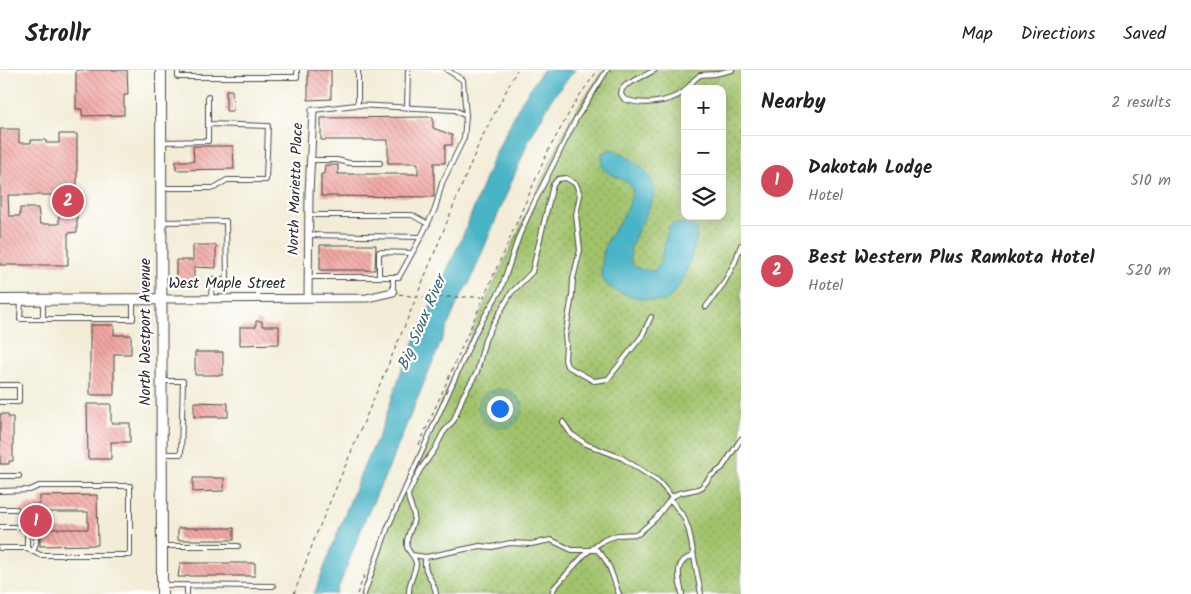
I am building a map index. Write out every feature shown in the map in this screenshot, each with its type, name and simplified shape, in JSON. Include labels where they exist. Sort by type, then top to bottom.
[{"type":"main road","name":"North Westport Avenue","points":[[161,70],[162,590]]},
{"type":"main road","name":"West Maple Street","points":[[0,300],[161,299]]},
{"type":"street","name":"North Marietta Place","points":[[308,298],[308,215],[313,110]]},
{"type":"street","name":"West Maple Street","points":[[161,299],[367,298],[393,292]]},
{"type":"lane","points":[[178,70],[178,77],[297,77],[296,70]]},
{"type":"lane","points":[[356,105],[358,101],[358,70]]},
{"type":"lane","points":[[407,108],[408,70]]},
{"type":"lane","points":[[308,277],[399,277],[428,224],[442,183],[464,138],[466,116],[462,80],[447,70]]},
{"type":"lane","points":[[364,594],[388,526],[477,329],[501,289],[519,236],[534,203],[576,119],[607,70]]},
{"type":"lane","points":[[655,70],[626,85],[622,89],[621,94],[624,99],[632,102],[655,102],[681,93]]},
{"type":"lane","points":[[690,85],[700,75],[732,70]]},
{"type":"lane","points":[[160,142],[208,141],[208,97]]},
{"type":"lane","points":[[313,110],[356,105],[455,110],[466,116]]},
{"type":"lane","points":[[161,188],[214,188],[227,180],[266,180],[268,126],[208,124]]},
{"type":"lane","points":[[310,160],[380,163]]},
{"type":"lane","points":[[409,594],[415,559],[407,545],[414,518],[408,494],[420,470],[435,449],[443,433],[454,420],[463,396],[477,372],[485,340],[492,326],[511,293],[532,272],[553,185],[558,179],[562,177],[571,180],[578,188],[580,195],[576,215],[580,250],[572,279],[572,296],[564,336],[566,344],[564,360],[567,366],[594,381],[608,380],[642,336],[651,317]]},
{"type":"lane","points":[[308,215],[412,215],[428,224]]},
{"type":"lane","points":[[161,222],[226,221],[227,278],[212,279],[212,299]]},
{"type":"lane","points":[[308,235],[421,238]]},
{"type":"lane","points":[[706,307],[724,283],[741,245]]},
{"type":"lane","points":[[379,277],[379,252],[412,253]]},
{"type":"lane","points":[[393,277],[393,292]]},
{"type":"lane","points":[[21,300],[20,319],[133,319],[133,299]]},
{"type":"lane","points":[[43,300],[43,319]]},
{"type":"lane","points":[[161,381],[183,381],[181,454],[161,454]]},
{"type":"lane","points":[[0,385],[19,385],[19,402],[0,402]]},
{"type":"lane","points":[[563,422],[571,434],[586,444],[622,458],[658,481],[687,524],[701,594]]},
{"type":"lane","points":[[552,594],[554,588],[568,572],[590,550],[604,540],[618,535],[638,534],[656,518],[671,498],[679,493],[702,487],[711,476],[722,468],[741,439]]},
{"type":"lane","points":[[0,476],[19,476]]},
{"type":"lane","points":[[0,491],[30,490],[39,486],[130,486],[130,555],[40,555],[27,548],[0,548]]},
{"type":"lane","points":[[0,509],[16,509]]},
{"type":"lane","points":[[0,527],[33,527],[36,529],[36,543],[33,552]]},
{"type":"lane","points":[[27,527],[27,548]]},
{"type":"lane","points":[[412,555],[426,557],[480,546],[531,544],[551,540],[572,550],[598,550],[608,564],[619,594]]},
{"type":"lane","points":[[162,546],[238,546]]},
{"type":"lane","points":[[682,594],[679,576],[681,563],[685,558],[693,556]]},
{"type":"lane","points":[[426,557],[424,568],[435,588],[436,594]]},
{"type":"lane","points":[[415,564],[424,562]]},
{"type":"lane","points":[[415,564],[424,568]]},
{"type":"lane","points":[[162,590],[187,585],[273,586]]},
{"type":"lane","points":[[187,585],[187,594]]},
{"type":"path","points":[[294,594],[316,535],[480,141],[517,70]]},
{"type":"path","points":[[393,292],[416,297],[483,297],[548,151],[574,105],[598,70]]},
{"type":"green space","points":[[604,70],[741,70],[741,594],[362,594],[379,547],[480,314],[572,116]]},
{"type":"water","points":[[543,70],[575,70],[553,97],[529,140],[469,284],[456,306],[364,522],[336,594],[314,594],[362,470],[380,433],[402,369],[464,233],[491,163],[521,102]]},
{"type":"water","points":[[612,149],[632,159],[644,170],[653,183],[652,200],[630,252],[631,262],[639,269],[655,271],[660,263],[669,226],[684,224],[697,230],[691,259],[686,270],[676,290],[664,302],[638,298],[620,292],[606,283],[601,276],[605,245],[627,209],[632,187],[602,168],[602,153]]},
{"type":"building","points":[[76,70],[127,70],[128,95],[124,95],[124,115],[82,116],[82,109],[76,109]]},
{"type":"building","points":[[308,70],[331,70],[331,99],[308,100]]},
{"type":"building","points":[[226,90],[232,90],[233,111],[226,111]]},
{"type":"building","points":[[433,117],[433,128],[452,135],[452,145],[445,145],[445,163],[434,163],[434,197],[321,196],[321,174],[324,174],[325,165],[338,165],[338,174],[418,174],[418,163],[388,163],[388,140],[321,140],[321,118]]},
{"type":"building","points":[[0,129],[19,129],[19,143],[31,143],[31,140],[46,140],[46,143],[59,143],[59,134],[77,134],[77,232],[68,233],[68,265],[0,265]],"holes":[[[8,195],[59,195],[59,224],[40,224],[38,208],[20,208],[20,216],[9,216]]]},
{"type":"building","points":[[193,146],[233,146],[234,169],[176,170],[176,161],[194,161]]},
{"type":"building","points":[[193,245],[216,245],[216,268],[194,267],[194,281],[176,281],[176,260],[193,260]]},
{"type":"building","points":[[320,245],[376,245],[375,270],[320,270]]},
{"type":"building","points":[[256,321],[262,321],[262,326],[279,326],[279,344],[240,345],[240,327],[256,327]]},
{"type":"building","points":[[90,325],[114,325],[114,335],[131,335],[131,354],[114,354],[114,395],[90,395]]},
{"type":"building","points":[[195,352],[223,352],[223,375],[195,375]]},
{"type":"building","points":[[194,402],[228,403],[228,417],[194,417]]},
{"type":"building","points":[[87,404],[111,404],[111,423],[130,423],[130,442],[111,442],[111,459],[88,459]]},
{"type":"building","points":[[0,414],[8,414],[8,417],[13,417],[13,461],[9,461],[9,464],[0,464]]},
{"type":"building","points":[[193,478],[224,478],[224,491],[193,492]]},
{"type":"building","points":[[97,495],[98,545],[40,546],[40,522],[25,522],[25,519],[21,519],[21,508],[25,508],[25,505],[40,504],[40,496]],"holes":[[[46,512],[88,512],[88,529],[46,529]]]},
{"type":"building","points":[[178,528],[234,528],[234,540],[178,540]]},
{"type":"building","points":[[180,563],[255,563],[255,576],[178,577]]},
{"type":"place","name":"Best Western Plus Ramkota Hotel","points":[[68,201]]},
{"type":"place","name":"Dakotah Lodge","points":[[36,521]]},
{"type":"water label","name":"Big Sioux River","points":[[422,323]]}]
